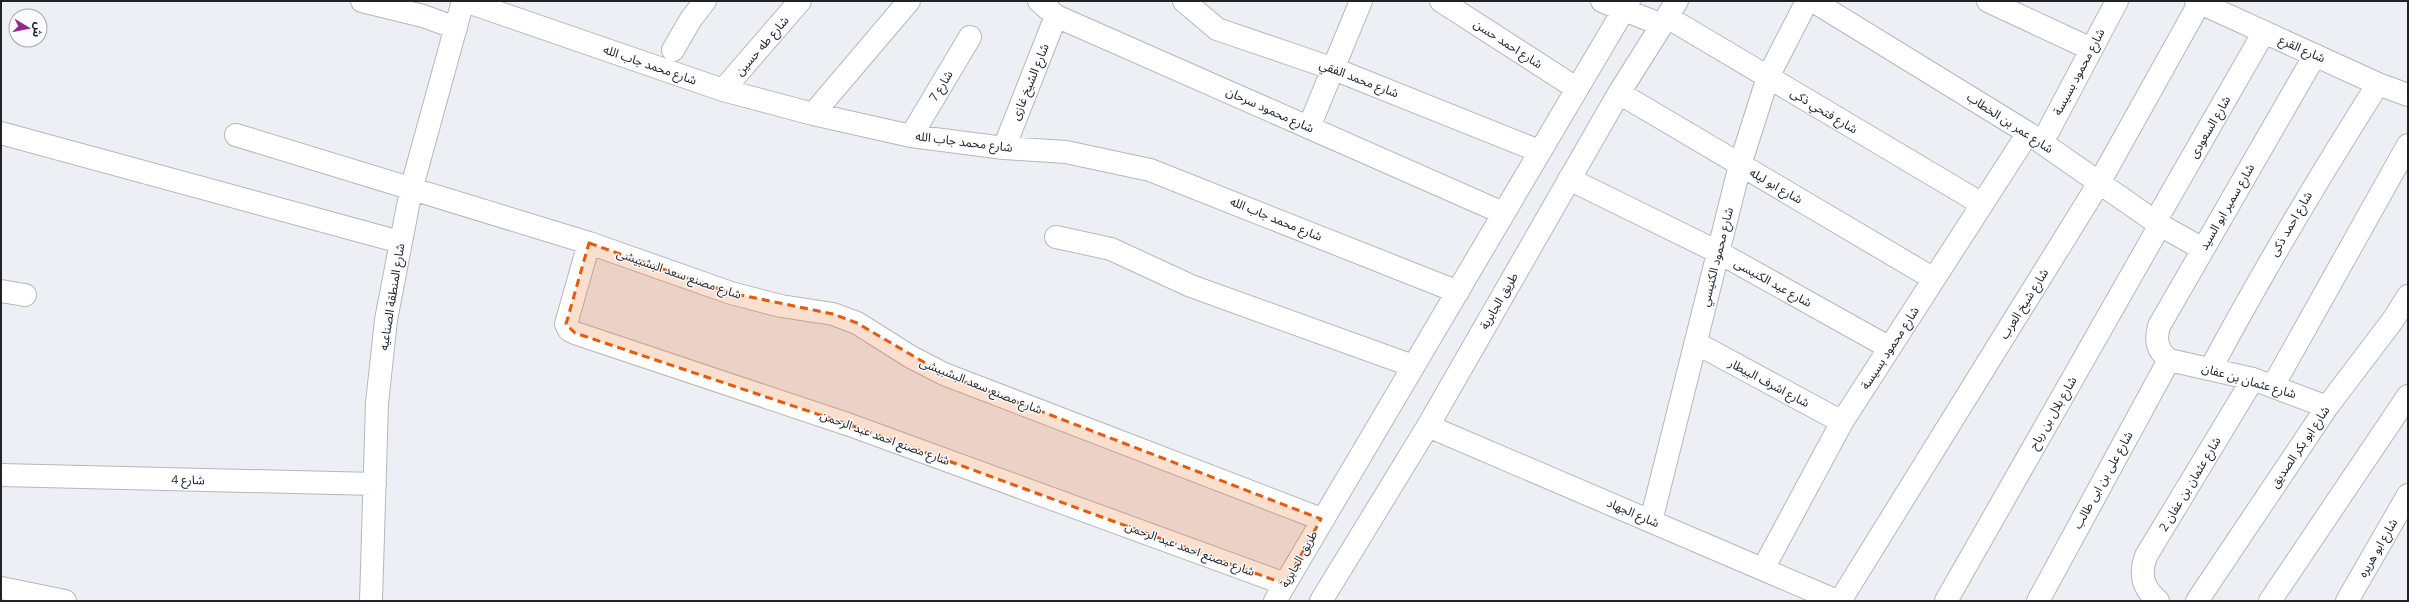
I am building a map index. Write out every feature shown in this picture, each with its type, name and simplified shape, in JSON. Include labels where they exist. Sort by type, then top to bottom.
[{"type":"street","points":[[362,1],[423,16],[456,28]]},
{"type":"street","name":"شارع المنطقة الصناعيه","points":[[371,601],[377,403],[386,320],[411,190],[464,1]]},
{"type":"street","name":"شارع محمد جاب الله","points":[[464,1],[723,90],[813,114],[911,136],[1004,148],[1066,152],[1150,170],[1458,292]]},
{"type":"street","name":"شارع طه حسين","points":[[723,90],[800,1]]},
{"type":"street","points":[[813,114],[909,1]]},
{"type":"street","name":"شارع محمود سرحان","points":[[1039,1],[1056,16],[1504,213]]},
{"type":"street","name":"شارع محمد الفقي","points":[[1184,1],[1217,29],[1334,68],[1539,151]]},
{"type":"street","points":[[1309,127],[1361,1]]},
{"type":"street","name":"شارع احمد حسن","points":[[1441,1],[1463,7],[1576,88]]},
{"type":"street","name":"شارع فتحي ذكى","points":[[1602,1],[1669,14],[1768,77],[1982,204]]},
{"type":"street","name":"شارع محمود الكنيسي","points":[[1651,521],[1740,165],[1768,77],[1807,1]]},
{"type":"street","name":"شارع عمر بن الخطاب","points":[[1813,1],[2035,138],[2157,224],[2203,249]]},
{"type":"street","points":[[1988,1],[2091,49]]},
{"type":"street","name":"شارع محمود بسيسة","points":[[1763,569],[1842,422],[1982,204],[2035,138],[2091,49],[2117,1]]},
{"type":"street","points":[[674,50],[700,2]]},
{"type":"street","name":"شارع القرع","points":[[2198,2],[2378,84],[2408,95]]},
{"type":"street","name":"شارع شيخ العرب","points":[[1839,601],[2099,183],[2198,2]]},
{"type":"street","name":"طريق الجابرية","points":[[1280,593],[1321,519],[1458,292],[1539,151],[1626,5]]},
{"type":"street","name":"طريق الجابرية","points":[[1321,601],[1428,426],[1619,93],[1669,14]]},
{"type":"street","name":"شارع الشيخ غازى","points":[[1004,148],[1056,16]]},
{"type":"street","name":"شارع السعودى","points":[[2157,224],[2264,32]]},
{"type":"street","name":"شارع 7","points":[[911,136],[970,37]]},
{"type":"street","name":"شارع سمير ابو السيد","points":[[2169,360],[2157,346],[2156,336],[2159,326],[2315,55]]},
{"type":"street","name":"شارع احمد ذكى","points":[[2211,368],[2261,274],[2309,193],[2378,84]]},
{"type":"street","name":"شارع ابو ليله","points":[[1619,93],[1934,279]]},
{"type":"street","points":[[1,133],[400,242]]},
{"type":"street","name":"شارع مصنع سعد البشبيشى","points":[[236,134],[411,190],[589,243],[731,293],[781,306],[833,314],[857,323],[910,357],[944,374],[1321,519]]},
{"type":"street","points":[[2273,386],[2408,145]]},
{"type":"street","name":"شارع عيد الكنيسى","points":[[1569,179],[1718,252],[1890,348]]},
{"type":"street","name":"شارع بلال بن رباح","points":[[1946,601],[2157,224]]},
{"type":"street","points":[[1056,237],[1111,249],[1191,286],[1413,366]]},
{"type":"street","name":"شارع مصنع احمد عبد الرحمن","points":[[589,243],[566,324],[569,330],[575,334],[850,425],[1280,593]]},
{"type":"street","points":[[1,291],[25,295]]},
{"type":"street","name":"شارع ابو بكر الصديق","points":[[2197,601],[2327,407],[2393,320],[2408,296]]},
{"type":"street","name":"شارع اشرف البيطار","points":[[1696,343],[1842,422]]},
{"type":"street","name":"شارع عثمان بن عفان","points":[[2169,360],[2211,368],[2253,380],[2273,386],[2327,407]]},
{"type":"street","name":"شارع على بن ابى طالب","points":[[2038,601],[2169,360]]},
{"type":"street","name":"شارع عثمان بن عفان 2","points":[[2149,598],[2142,578],[2142,567],[2146,556],[2253,380]]},
{"type":"street","points":[[2270,601],[2408,396]]},
{"type":"street","name":"شارع الجهاد","points":[[1428,426],[1839,601]]},
{"type":"street","name":"شارع 4","points":[[1,476],[375,484]]},
{"type":"street","name":"شارع ابو هريره","points":[[2347,601],[2408,495]]},
{"type":"street","points":[[1,588],[65,601]]},
{"type":"highlighted area","points":[[589,243],[731,293],[833,314],[857,323],[944,374],[1321,519],[1285,584],[850,425],[575,333],[566,324]]}]
